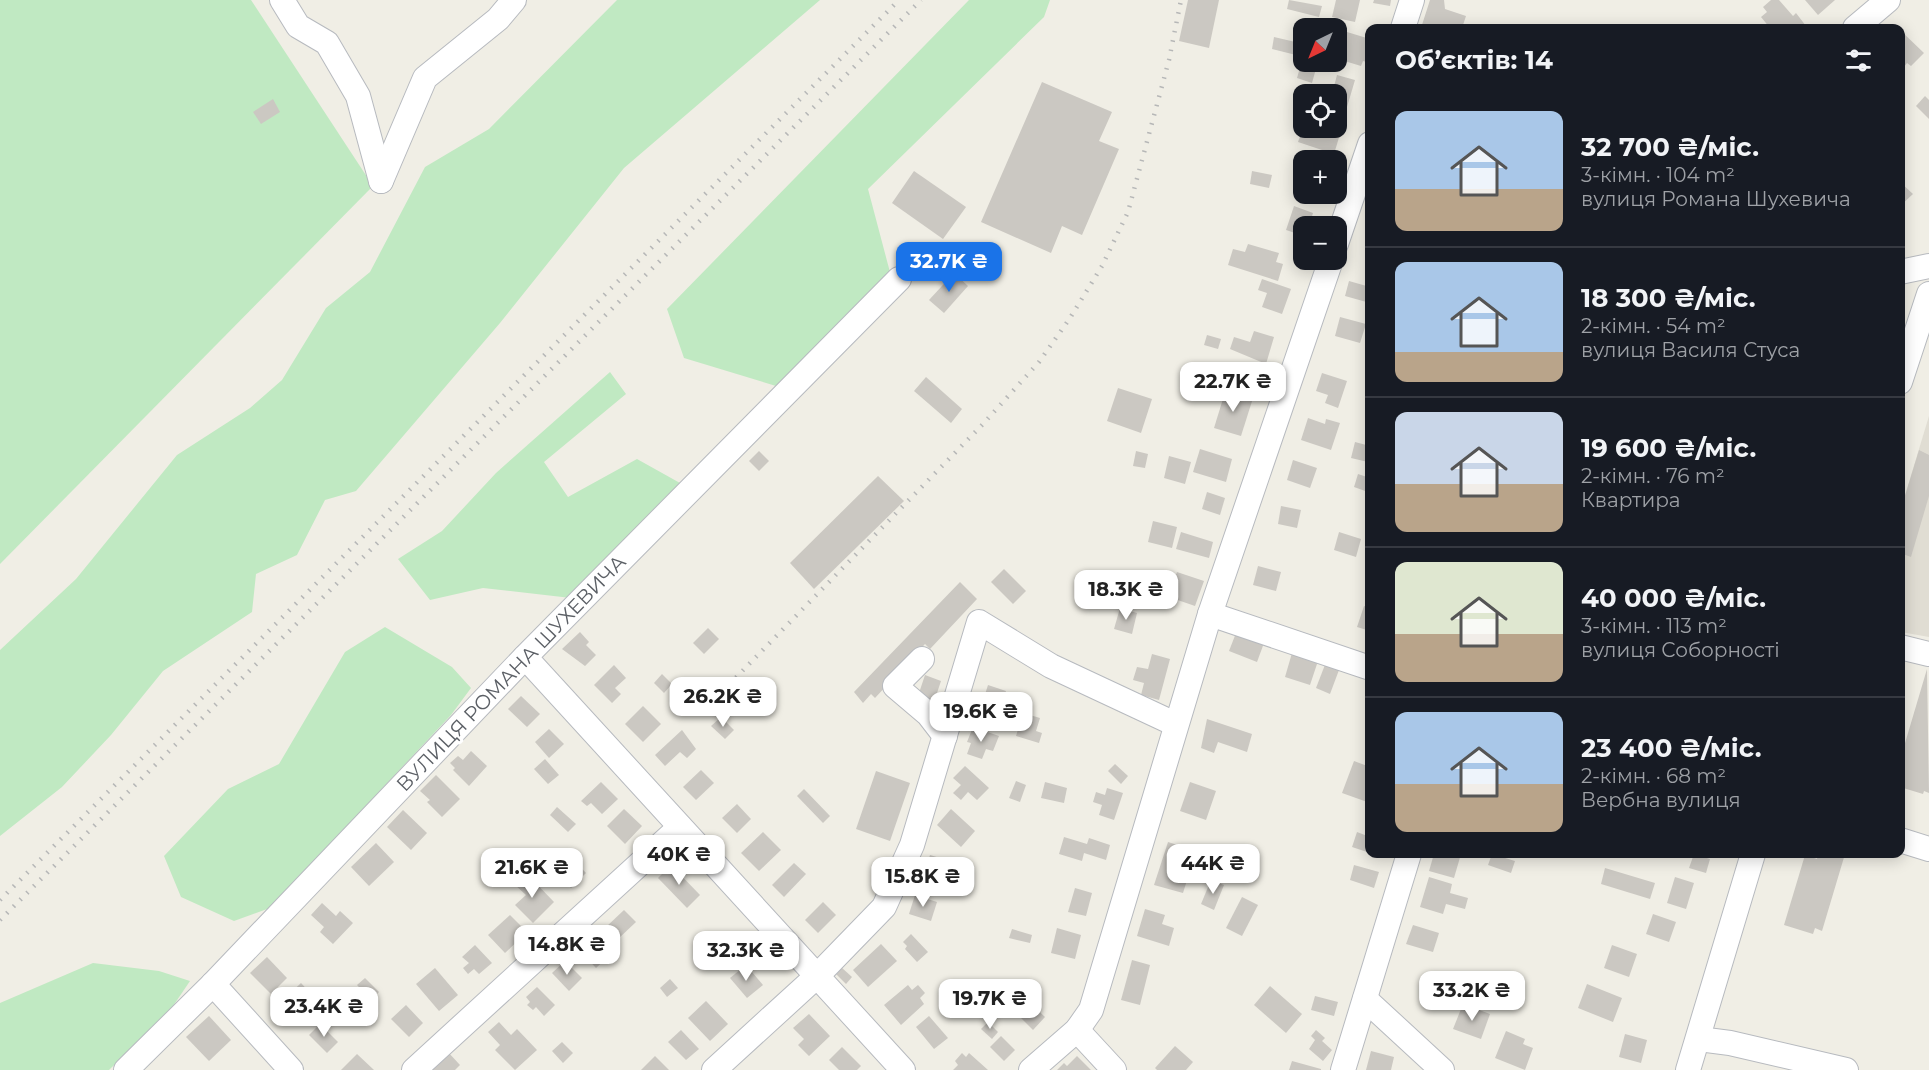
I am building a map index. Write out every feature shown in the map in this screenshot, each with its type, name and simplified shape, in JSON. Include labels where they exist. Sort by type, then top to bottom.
[{"type":"street","points":[[282,0],[298,26],[327,43],[358,96],[381,181],[425,78],[498,19],[514,0]]},
{"type":"street","points":[[1404,24],[1412,0]]},
{"type":"street","points":[[1860,24],[1888,0]]},
{"type":"street","points":[[1347,216],[1365,171]]},
{"type":"street","points":[[1905,271],[1929,266]]},
{"type":"street","points":[[1031,1070],[1077,1030],[1090,1010],[1210,614],[1328,270]]},
{"type":"street","name":"ВУЛИЦЯ РОМАНА ШУХЕВИЧА","points":[[126,1070],[213,984],[525,657],[899,279]]},
{"type":"street","points":[[1905,367],[1929,294]]},
{"type":"street","points":[[1210,614],[1365,666]]},
{"type":"street","points":[[714,1070],[817,976],[884,907],[912,845],[980,622],[1051,666],[1175,724]]},
{"type":"street","points":[[1905,648],[1929,654]]},
{"type":"street","points":[[525,657],[903,1070]]},
{"type":"street","points":[[922,659],[896,686],[928,714],[945,736]]},
{"type":"street","points":[[414,1070],[680,827]]},
{"type":"street","points":[[1905,842],[1929,849]]},
{"type":"street","points":[[1343,1070],[1408,858]]},
{"type":"street","points":[[1688,1070],[1752,858]]},
{"type":"street","points":[[213,984],[291,1070]]},
{"type":"street","points":[[1365,999],[1442,1070]]},
{"type":"street","points":[[1077,1030],[1114,1070]]},
{"type":"street","points":[[1699,1039],[1730,1043],[1846,1070]]},
{"type":"shaded area","points":[[1929,416],[1929,637],[1905,633],[1905,495]]},
{"type":"green space","points":[[0,0],[251,0],[373,186],[0,564]]},
{"type":"green space","points":[[617,0],[820,0],[624,168],[500,323],[356,491],[325,500],[297,555],[256,574],[252,612],[163,671],[111,735],[62,787],[0,836],[0,650],[76,579],[177,455],[250,408],[282,380],[326,308],[370,272],[425,167],[489,129]]},
{"type":"green space","points":[[969,0],[1050,0],[1044,17],[868,189],[891,276],[776,386],[684,358],[667,309]]},
{"type":"green space","points":[[610,372],[626,394],[544,462],[568,497],[637,459],[680,483],[571,598],[483,588],[430,600],[398,559],[442,531],[496,473]]},
{"type":"green space","points":[[385,627],[452,667],[471,688],[451,715],[270,908],[234,921],[181,897],[164,856],[228,789],[279,764],[345,652]]},
{"type":"green space","points":[[93,963],[159,971],[190,981],[171,1009],[109,1070],[0,1070],[0,1003]]},
{"type":"building","points":[[1188,0],[1219,0],[1209,48],[1179,41]]},
{"type":"building","points":[[1289,0],[1322,6],[1319,17],[1287,9]]},
{"type":"building","points":[[1336,0],[1360,0],[1355,22],[1347,20],[1347,18],[1332,17]]},
{"type":"building","points":[[1374,0],[1391,0],[1390,6],[1373,3]]},
{"type":"building","points":[[1430,0],[1444,0],[1445,9],[1466,16],[1463,24],[1422,24]]},
{"type":"building","points":[[1771,0],[1779,0],[1793,16],[1796,13],[1804,24],[1767,24],[1761,17],[1767,12],[1763,7]]},
{"type":"building","points":[[1805,0],[1835,0],[1818,15]]},
{"type":"building","points":[[1347,32],[1365,37],[1365,62],[1363,61],[1361,66],[1347,62]]},
{"type":"building","points":[[1905,35],[1924,53],[1911,66],[1907,63],[1905,66]]},
{"type":"building","points":[[1274,37],[1293,41],[1293,54],[1272,49]]},
{"type":"building","points":[[1299,72],[1315,72],[1312,83],[1297,78]]},
{"type":"building","points":[[1337,75],[1355,80],[1347,107],[1347,84],[1335,84]]},
{"type":"building","points":[[1042,82],[1112,112],[1099,141],[1119,149],[1082,235],[1062,226],[1051,253],[981,222]]},
{"type":"building","points":[[1925,96],[1929,100],[1929,119],[1916,106]]},
{"type":"building","points":[[273,99],[280,112],[261,124],[253,112]]},
{"type":"building","points":[[1299,138],[1339,138],[1335,150],[1322,150],[1298,142]]},
{"type":"building","points":[[914,171],[966,207],[943,239],[892,203]]},
{"type":"building","points":[[1252,171],[1272,175],[1269,188],[1250,184]]},
{"type":"building","points":[[1905,187],[1913,194],[1905,201]]},
{"type":"building","points":[[1294,206],[1313,213],[1312,216],[1293,216],[1293,232],[1286,230]]},
{"type":"building","points":[[1248,244],[1279,253],[1276,262],[1283,264],[1278,281],[1228,265],[1233,249],[1245,252]]},
{"type":"building","points":[[954,273],[968,286],[944,313],[929,300]]},
{"type":"building","points":[[1262,279],[1291,289],[1282,314],[1262,307],[1267,293],[1258,290]]},
{"type":"building","points":[[1349,281],[1365,286],[1365,302],[1345,296]]},
{"type":"building","points":[[1340,317],[1365,324],[1360,343],[1335,336]]},
{"type":"building","points":[[1254,331],[1274,337],[1266,364],[1230,349],[1234,337],[1250,342]]},
{"type":"building","points":[[1207,335],[1221,339],[1218,349],[1204,345]]},
{"type":"building","points":[[1322,373],[1347,381],[1338,408],[1325,403],[1328,395],[1316,391]]},
{"type":"building","points":[[926,377],[962,409],[951,423],[914,391]]},
{"type":"building","points":[[1118,388],[1152,399],[1141,433],[1107,421]]},
{"type":"building","points":[[1226,389],[1253,398],[1241,436],[1214,428]]},
{"type":"building","points":[[1308,418],[1325,424],[1326,419],[1340,423],[1331,450],[1301,440]]},
{"type":"building","points":[[1355,442],[1365,445],[1365,461],[1351,458]]},
{"type":"building","points":[[1200,449],[1232,459],[1226,482],[1193,472]]},
{"type":"building","points":[[1919,450],[1929,455],[1929,496],[1911,557],[1905,555],[1905,496]]},
{"type":"building","points":[[759,451],[769,461],[759,471],[749,461]]},
{"type":"building","points":[[1136,451],[1148,454],[1145,468],[1133,466]]},
{"type":"building","points":[[1169,456],[1191,462],[1185,484],[1164,478]]},
{"type":"building","points":[[1293,460],[1317,468],[1310,488],[1287,480]]},
{"type":"building","points":[[1358,474],[1365,476],[1365,491],[1354,487]]},
{"type":"building","points":[[878,476],[904,501],[814,589],[790,563]]},
{"type":"building","points":[[1207,492],[1225,498],[1220,515],[1202,509]]},
{"type":"building","points":[[1281,506],[1301,510],[1297,528],[1278,524]]},
{"type":"building","points":[[1153,521],[1177,527],[1172,548],[1148,542]]},
{"type":"building","points":[[1181,532],[1213,542],[1209,558],[1176,549]]},
{"type":"building","points":[[1339,532],[1361,539],[1356,557],[1334,550]]},
{"type":"building","points":[[1258,566],[1281,572],[1276,591],[1253,585]]},
{"type":"building","points":[[1004,569],[1026,591],[1013,604],[991,582]]},
{"type":"building","points":[[1177,572],[1204,581],[1195,606],[1169,597],[1171,591],[1162,588],[1165,580],[1173,583]]},
{"type":"building","points":[[960,582],[977,599],[930,649],[925,644],[875,698],[871,694],[863,703],[854,692]]},
{"type":"building","points":[[1127,583],[1145,588],[1142,601],[1123,596]]},
{"type":"building","points":[[1364,606],[1365,606],[1365,629],[1357,627]]},
{"type":"building","points":[[1120,608],[1137,613],[1132,634],[1114,629]]},
{"type":"building","points":[[708,628],[719,639],[704,654],[693,643]]},
{"type":"building","points":[[580,632],[589,642],[586,645],[596,655],[585,666],[562,649]]},
{"type":"building","points":[[1236,633],[1264,643],[1257,662],[1229,651]]},
{"type":"building","points":[[1292,653],[1318,661],[1310,685],[1285,677]]},
{"type":"building","points":[[1152,654],[1170,659],[1159,700],[1141,695],[1144,683],[1133,680],[1137,667],[1148,669]]},
{"type":"building","points":[[1328,657],[1342,662],[1330,694],[1316,688]]},
{"type":"building","points":[[614,665],[626,678],[615,688],[621,694],[612,703],[594,685]]},
{"type":"building","points":[[1927,669],[1929,793],[1924,791],[1923,794],[1905,789],[1905,743]]},
{"type":"building","points":[[662,674],[672,684],[664,693],[654,683]]},
{"type":"building","points":[[925,675],[941,681],[934,702],[918,696]]},
{"type":"building","points":[[988,685],[1006,691],[1001,705],[1006,707],[1001,724],[991,721],[993,714],[980,710]]},
{"type":"building","points":[[521,696],[540,714],[527,727],[508,709]]},
{"type":"building","points":[[643,706],[661,724],[643,742],[625,724]]},
{"type":"building","points":[[1023,713],[1040,718],[1036,731],[1042,733],[1039,743],[1016,736]]},
{"type":"building","points":[[721,717],[734,730],[725,739],[711,726]]},
{"type":"building","points":[[1207,719],[1252,734],[1247,752],[1218,742],[1214,753],[1201,748]]},
{"type":"building","points":[[973,727],[999,736],[993,751],[986,749],[982,759],[967,754],[971,743],[967,742]]},
{"type":"building","points":[[549,729],[564,744],[549,758],[535,742]]},
{"type":"building","points":[[682,730],[696,749],[687,758],[680,752],[665,766],[655,755]]},
{"type":"building","points":[[471,751],[487,766],[469,786],[453,770],[455,768],[450,763],[458,756],[463,760]]},
{"type":"building","points":[[545,759],[559,775],[548,784],[534,769]]},
{"type":"building","points":[[1354,761],[1365,765],[1365,801],[1342,793]]},
{"type":"building","points":[[1115,764],[1128,776],[1121,784],[1108,771]]},
{"type":"building","points":[[965,766],[989,788],[977,800],[968,792],[961,800],[953,793],[961,785],[953,778]]},
{"type":"building","points":[[701,770],[714,783],[696,800],[683,787]]},
{"type":"building","points":[[876,771],[910,783],[890,841],[856,829]]},
{"type":"building","points":[[436,775],[460,799],[442,817],[427,802],[430,800],[420,791]]},
{"type":"building","points":[[1016,781],[1026,785],[1020,802],[1009,798]]},
{"type":"building","points":[[601,782],[618,799],[602,814],[591,803],[587,806],[581,801]]},
{"type":"building","points":[[1045,782],[1067,788],[1064,803],[1041,798]]},
{"type":"building","points":[[1190,782],[1216,791],[1206,820],[1180,811]]},
{"type":"building","points":[[1107,788],[1123,793],[1114,820],[1099,815],[1102,805],[1093,802],[1096,792],[1105,795]]},
{"type":"building","points":[[804,789],[830,816],[823,823],[797,796]]},
{"type":"building","points":[[737,804],[751,819],[737,833],[722,818]]},
{"type":"building","points":[[557,807],[576,824],[568,832],[550,815]]},
{"type":"building","points":[[624,809],[642,826],[625,844],[607,826]]},
{"type":"building","points":[[951,809],[975,831],[961,847],[937,825]]},
{"type":"building","points":[[403,810],[427,833],[411,850],[387,827]]},
{"type":"building","points":[[763,832],[781,850],[759,871],[741,853]]},
{"type":"building","points":[[1357,832],[1365,835],[1365,851],[1352,847]]},
{"type":"building","points":[[1064,837],[1087,844],[1089,838],[1110,845],[1106,860],[1084,853],[1082,861],[1059,854]]},
{"type":"building","points":[[1168,842],[1196,851],[1183,893],[1154,885]]},
{"type":"building","points":[[376,843],[394,862],[369,886],[351,867]]},
{"type":"building","points":[[568,854],[586,873],[571,888],[553,869]]},
{"type":"building","points":[[930,855],[950,861],[945,877],[925,871]]},
{"type":"building","points":[[1433,858],[1460,858],[1454,878],[1429,871]]},
{"type":"building","points":[[1491,858],[1515,861],[1511,873],[1488,865]]},
{"type":"building","points":[[1693,858],[1710,859],[1706,873],[1689,868]]},
{"type":"building","points":[[1804,858],[1844,858],[1822,931],[1815,928],[1813,934],[1784,925]]},
{"type":"building","points":[[794,863],[806,874],[784,897],[772,885]]},
{"type":"building","points":[[671,865],[700,895],[687,908],[658,878]]},
{"type":"building","points":[[1354,865],[1379,872],[1374,888],[1350,880]]},
{"type":"building","points":[[1605,868],[1655,883],[1650,899],[1601,884]]},
{"type":"building","points":[[526,873],[554,902],[533,923],[515,905],[526,895],[514,884]]},
{"type":"building","points":[[1429,877],[1452,884],[1450,893],[1468,898],[1465,909],[1446,904],[1443,914],[1420,907]]},
{"type":"building","points":[[1675,877],[1694,883],[1686,909],[1667,903]]},
{"type":"building","points":[[1211,880],[1224,885],[1214,910],[1201,904]]},
{"type":"building","points":[[1075,888],[1092,893],[1086,916],[1068,912]]},
{"type":"building","points":[[915,895],[937,902],[931,921],[909,914]]},
{"type":"building","points":[[1242,897],[1258,905],[1242,936],[1226,928]]},
{"type":"building","points":[[823,902],[836,915],[818,933],[805,920]]},
{"type":"building","points":[[322,903],[336,916],[340,911],[353,923],[333,944],[320,932],[324,927],[311,915]]},
{"type":"building","points":[[1145,909],[1165,915],[1162,924],[1174,928],[1169,946],[1137,936]]},
{"type":"building","points":[[624,910],[636,922],[618,939],[606,927]]},
{"type":"building","points":[[1653,914],[1676,922],[1669,942],[1646,934]]},
{"type":"building","points":[[510,915],[527,932],[505,953],[488,935]]},
{"type":"building","points":[[1413,925],[1439,933],[1433,952],[1406,944]]},
{"type":"building","points":[[1057,928],[1081,935],[1075,959],[1051,953]]},
{"type":"building","points":[[1012,929],[1032,935],[1030,943],[1009,938]]},
{"type":"building","points":[[911,934],[928,952],[917,962],[905,949],[907,946],[903,942]]},
{"type":"building","points":[[594,938],[610,955],[596,968],[580,951]]},
{"type":"building","points":[[881,944],[897,961],[868,987],[853,970]]},
{"type":"building","points":[[475,945],[492,963],[479,974],[474,969],[468,974],[463,968],[469,963],[462,957]]},
{"type":"building","points":[[1612,945],[1637,954],[1629,977],[1604,968]]},
{"type":"building","points":[[267,957],[287,978],[271,994],[250,973]]},
{"type":"building","points":[[1132,960],[1150,965],[1140,1005],[1121,1000]]},
{"type":"building","points":[[565,961],[582,978],[569,991],[552,973]]},
{"type":"building","points":[[746,965],[763,985],[747,998],[730,978]]},
{"type":"building","points":[[841,967],[852,977],[846,984],[835,973]]},
{"type":"building","points":[[435,968],[458,995],[439,1011],[416,984]]},
{"type":"building","points":[[1461,977],[1485,986],[1480,1000],[1456,991]]},
{"type":"building","points":[[365,978],[379,992],[371,1000],[357,985]]},
{"type":"building","points":[[670,979],[678,988],[667,997],[660,988]]},
{"type":"building","points":[[301,983],[314,997],[309,1002],[313,1007],[295,1024],[277,1006]]},
{"type":"building","points":[[1587,984],[1622,998],[1613,1022],[1578,1008]]},
{"type":"building","points":[[908,985],[912,990],[918,985],[925,993],[920,998],[924,1004],[901,1025],[884,1005]]},
{"type":"building","points":[[1270,986],[1302,1014],[1286,1033],[1254,1005]]},
{"type":"building","points":[[537,987],[555,1005],[544,1016],[536,1007],[533,1010],[527,1005],[530,1002],[526,997]]},
{"type":"building","points":[[1315,996],[1338,1002],[1334,1016],[1311,1010]]},
{"type":"building","points":[[706,1001],[728,1024],[710,1041],[688,1018]]},
{"type":"building","points":[[1028,1001],[1045,1017],[1033,1030],[1016,1013]]},
{"type":"building","points":[[1463,1004],[1490,1014],[1481,1039],[1453,1029]]},
{"type":"building","points":[[406,1005],[423,1023],[409,1037],[391,1019]]},
{"type":"building","points":[[809,1014],[830,1036],[809,1056],[798,1045],[804,1039],[793,1028]]},
{"type":"building","points":[[209,1016],[231,1040],[209,1061],[186,1037]]},
{"type":"building","points":[[929,1016],[948,1038],[934,1049],[916,1027]]},
{"type":"building","points":[[499,1022],[511,1035],[517,1029],[537,1050],[515,1070],[495,1050],[500,1045],[488,1032]]},
{"type":"building","points":[[988,1022],[998,1032],[992,1039],[981,1029]]},
{"type":"building","points":[[320,1024],[338,1042],[327,1053],[309,1035]]},
{"type":"building","points":[[681,1030],[699,1049],[686,1060],[668,1042]]},
{"type":"building","points":[[1316,1030],[1325,1038],[1322,1041],[1332,1050],[1323,1061],[1309,1049],[1315,1040],[1311,1036]]},
{"type":"building","points":[[1506,1031],[1525,1039],[1523,1044],[1533,1048],[1525,1070],[1495,1058]]},
{"type":"building","points":[[1625,1034],[1647,1040],[1641,1063],[1619,1057]]},
{"type":"building","points":[[1001,1036],[1015,1050],[1004,1061],[990,1047]]},
{"type":"building","points":[[562,1042],[573,1053],[563,1063],[552,1051]]},
{"type":"building","points":[[1175,1046],[1193,1062],[1186,1070],[1157,1070],[1155,1068]]},
{"type":"building","points":[[842,1047],[861,1066],[857,1070],[839,1070],[829,1060]]},
{"type":"building","points":[[447,1051],[460,1065],[455,1070],[427,1070]]},
{"type":"building","points":[[1371,1051],[1394,1057],[1391,1070],[1366,1070]]},
{"type":"building","points":[[962,1053],[966,1057],[969,1053],[988,1070],[953,1070],[958,1065],[955,1061]]},
{"type":"building","points":[[357,1054],[374,1070],[341,1070]]},
{"type":"building","points":[[655,1056],[669,1070],[641,1070]]},
{"type":"building","points":[[1077,1056],[1091,1070],[1057,1070],[1064,1063],[1067,1066]]},
{"type":"building","points":[[1292,1061],[1321,1069],[1321,1070],[1289,1070]]},
{"type":"railway","points":[[0,900],[899,0]]},
{"type":"railway","points":[[0,920],[921,0]]},
{"type":"railway","points":[[716,698],[983,424],[1039,362],[1070,318],[1102,266],[1128,212],[1169,60],[1181,0]]}]
